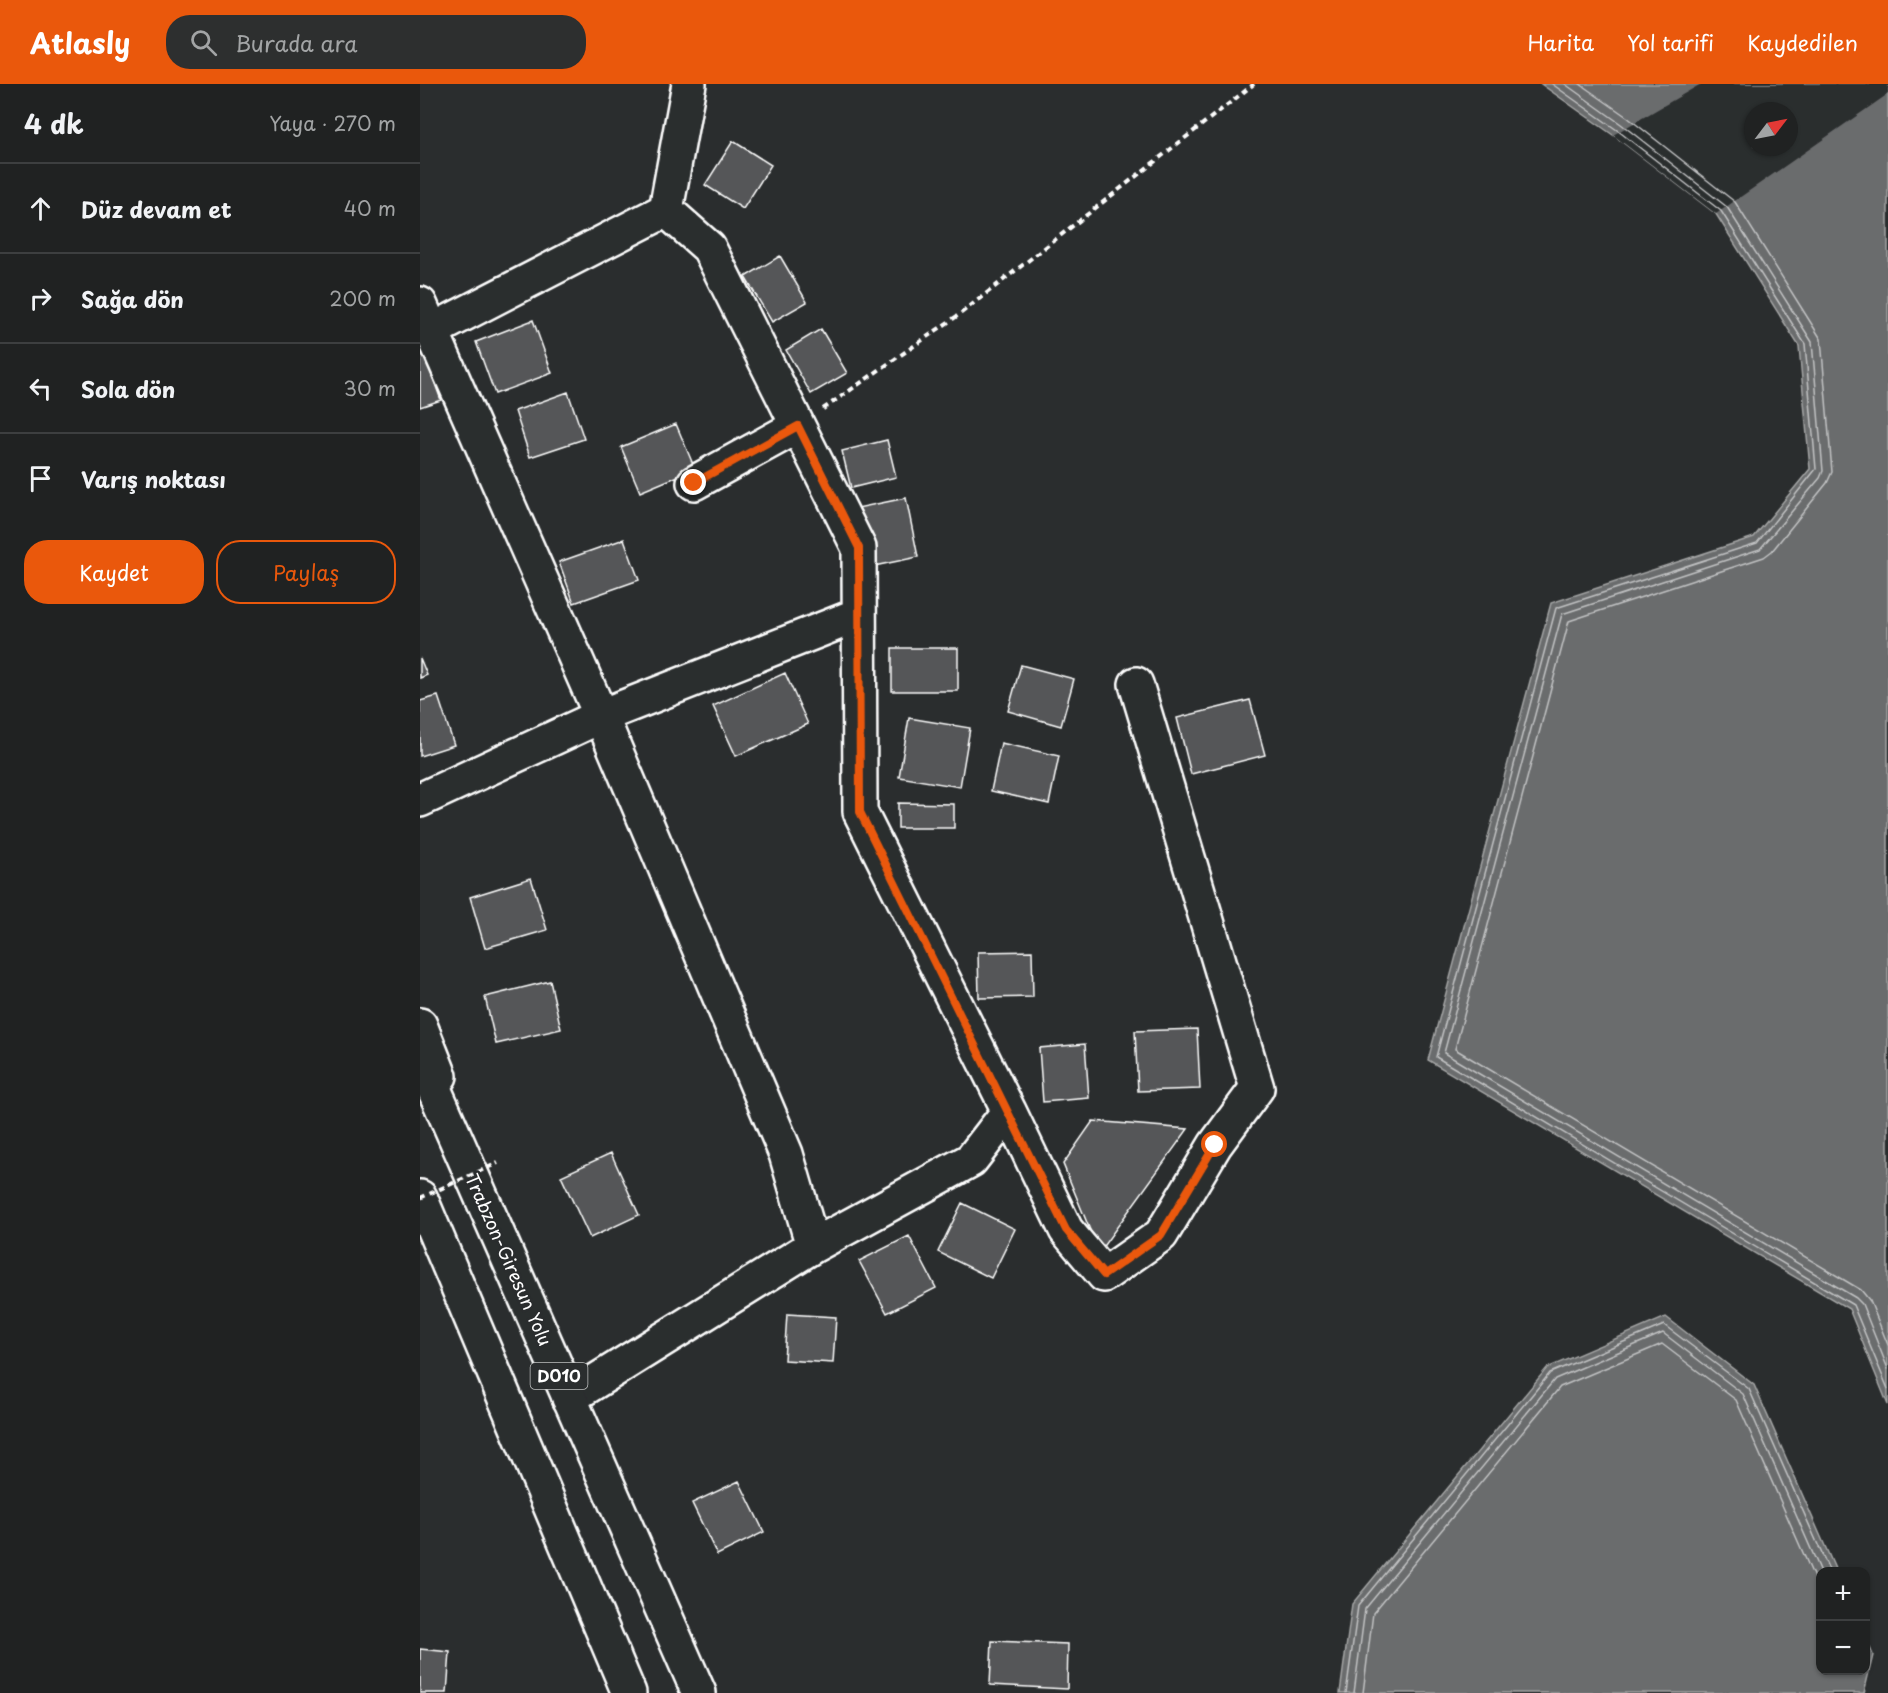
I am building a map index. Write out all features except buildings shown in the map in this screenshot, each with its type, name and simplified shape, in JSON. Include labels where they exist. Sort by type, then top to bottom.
[{"type":"main road","points":[[666,210],[689,84]]},
{"type":"main road","points":[[666,210],[426,318],[601,716],[786,1154],[813,1246]]},
{"type":"main road","points":[[666,210],[710,248],[859,548],[860,812],[1009,1110],[1066,1230],[1104,1275],[1161,1235],[1215,1145],[1257,1088],[1136,684]]},
{"type":"main road","points":[[694,483],[798,426]]},
{"type":"main road","points":[[420,800],[601,716],[858,615]]},
{"type":"main road","points":[[420,1024],[537,1327]]},
{"type":"main road","name":"Trabzon-Giresun Yolu","points":[[420,1057],[699,1693]]},
{"type":"main road","points":[[569,1398],[813,1246],[971,1160],[1009,1110]]},
{"type":"main road","points":[[420,1197],[629,1693]]},
{"type":"main road","points":[[420,1248],[590,1604]]},
{"type":"path","points":[[798,426],[960,314],[1254,84]]},
{"type":"path","points":[[420,1197],[498,1163]]},
{"type":"water","points":[[1541,84],[1888,84],[1888,1405],[1849,1309],[1428,1060],[1551,603],[1754,537],[1810,469],[1799,346],[1716,214],[1613,135]]},
{"type":"water","points":[[1666,1317],[1754,1385],[1834,1567],[1816,1567],[1816,1675],[1868,1675],[1864,1693],[1340,1693],[1352,1604],[1547,1368]]},
{"type":"water","points":[[1870,1648],[1873,1655],[1870,1668]]},
{"type":"pier","points":[[1701,84],[1888,84],[1888,94],[1716,214],[1613,135]]},
{"type":"route","points":[[694,483],[798,426],[859,548],[860,812],[1009,1110],[1066,1230],[1104,1275],[1161,1235],[1215,1145]]}]
